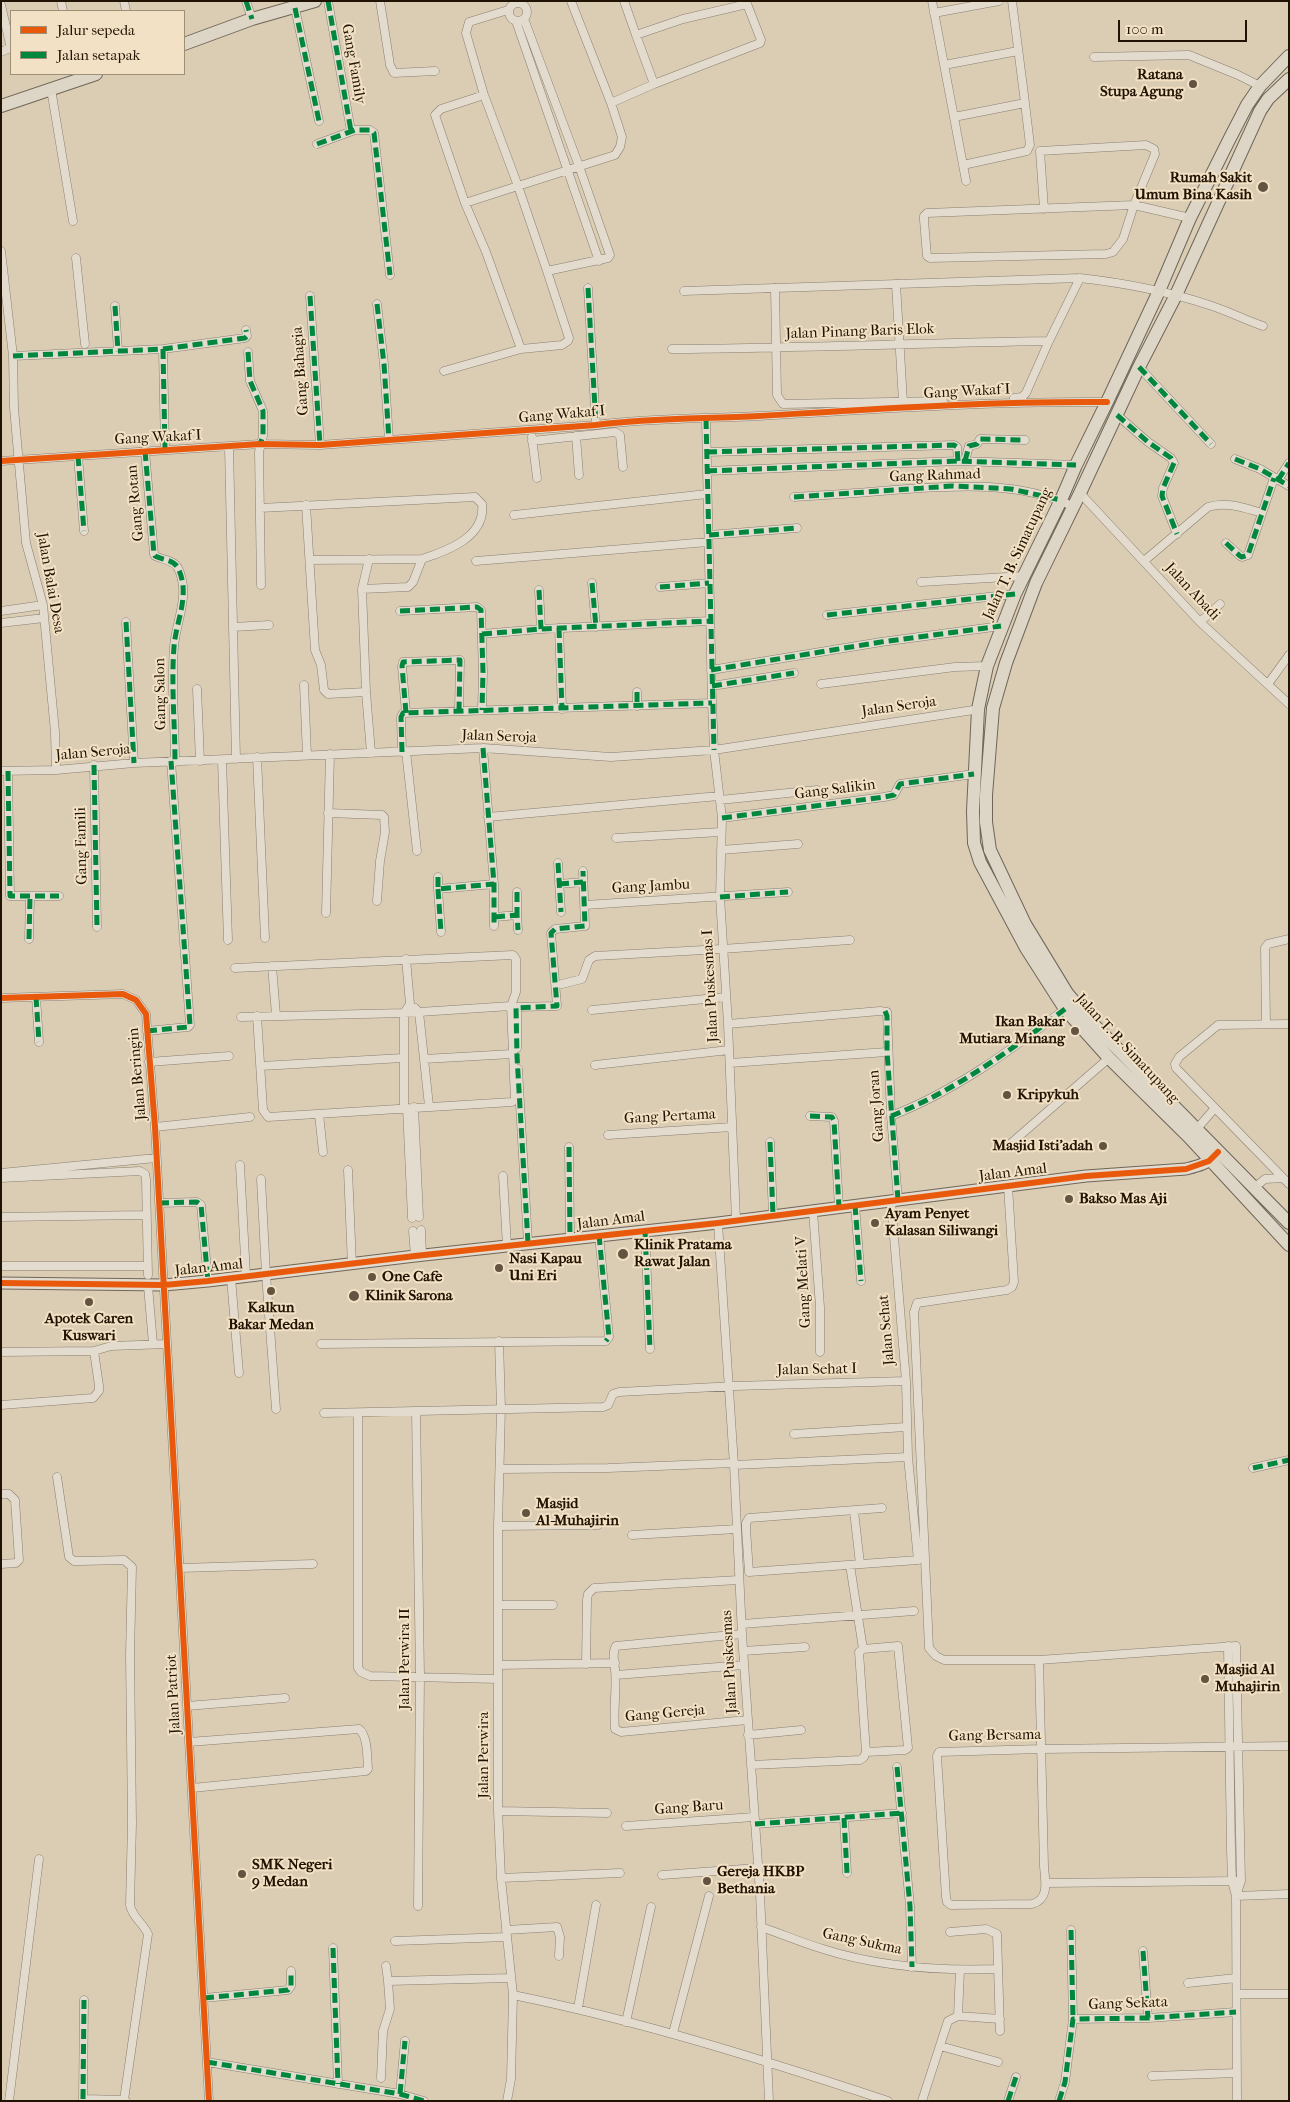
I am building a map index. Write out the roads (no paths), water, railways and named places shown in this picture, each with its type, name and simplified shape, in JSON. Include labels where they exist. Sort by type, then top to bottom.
[{"type":"main road","points":[[185,44],[252,19],[315,1]]},
{"type":"main road","name":"Jalan T. B. Simatupang","points":[[1289,56],[1260,86],[1247,105],[1190,218],[1159,291],[1001,626],[987,666],[978,709],[973,812],[974,843],[980,862],[1021,927],[1067,993],[1193,1133],[1289,1245]]},
{"type":"main road","points":[[1,106],[83,76]]},
{"type":"main road","name":"Jalan T. B. Simatupang","points":[[1193,1133],[1109,1058],[1065,1009],[1036,964],[990,850],[986,822],[986,795],[993,708],[1006,663],[1036,583],[1139,367],[1176,295],[1260,111],[1268,99],[1289,79]]},
{"type":"main road","name":"Jalan T. B. Simatupang","points":[[1214,1157],[1255,1187],[1289,1223]]},
{"type":"street","points":[[246,1],[252,19]]},
{"type":"street","name":"Gang Family","points":[[328,1],[351,131]]},
{"type":"street","points":[[380,1],[390,65],[394,72],[435,70]]},
{"type":"street","points":[[444,370],[521,349],[562,345],[569,338],[518,186],[484,94],[466,33],[469,22],[516,2],[533,1]]},
{"type":"street","points":[[465,203],[614,155],[618,151],[622,137],[611,103],[571,1]]},
{"type":"street","points":[[624,1],[654,84]]},
{"type":"street","points":[[932,1],[966,181]]},
{"type":"street","points":[[934,13],[999,1]]},
{"type":"street","points":[[963,165],[1027,151],[1030,144],[1012,1]]},
{"type":"street","points":[[520,20],[528,12],[522,3]]},
{"type":"street","points":[[611,103],[654,84],[760,43],[761,40],[750,6],[744,4],[683,19],[636,35]]},
{"type":"street","points":[[1,5],[10,48],[1,52]]},
{"type":"street","points":[[508,6],[509,16],[520,20],[579,166],[609,252],[608,258],[599,261],[547,271]]},
{"type":"street","points":[[295,8],[319,121]]},
{"type":"street","points":[[520,20],[599,261]]},
{"type":"street","points":[[944,65],[1018,50]]},
{"type":"street","points":[[1094,57],[1188,55],[1221,67],[1260,86]]},
{"type":"street","points":[[51,89],[73,221]]},
{"type":"street","points":[[484,94],[441,109],[435,115],[465,203],[486,252],[521,349]]},
{"type":"street","points":[[954,117],[1025,103]]},
{"type":"street","points":[[317,144],[351,131],[370,130],[374,133],[390,275]]},
{"type":"street","points":[[1044,209],[1040,151],[1146,145],[1154,149],[1155,154],[1134,205],[1123,239],[1113,252],[1106,254],[930,258],[928,256],[924,220],[927,213],[1044,209],[1134,205],[1190,218]]},
{"type":"street","name":"Jalan Balai Desa","points":[[1,251],[13,356],[14,408],[26,542],[44,618],[55,732],[56,770]]},
{"type":"street","points":[[76,258],[84,344]]},
{"type":"street","points":[[684,291],[1080,278],[1119,283],[1176,295],[1264,326]]},
{"type":"street","points":[[775,288],[777,395],[783,404],[903,402],[1019,397],[1026,393],[1048,340],[1080,278]]},
{"type":"street","points":[[896,284],[903,402]]},
{"type":"street","points":[[588,288],[596,426]]},
{"type":"street","name":"Gang Bahagia","points":[[310,296],[320,445]]},
{"type":"street","points":[[378,304],[384,364],[388,440]]},
{"type":"street","points":[[115,306],[118,351]]},
{"type":"street","points":[[13,356],[163,349],[245,338],[248,336],[246,330]]},
{"type":"street","name":"Jalan Pinang Baris Elok","points":[[672,349],[1048,340]]},
{"type":"street","points":[[163,349],[165,450]]},
{"type":"street","points":[[248,352],[250,381],[263,411],[263,436],[260,444],[261,585]]},
{"type":"street","points":[[1139,367],[1210,444]]},
{"type":"street","name":"Gang Wakaf I","points":[[1,461],[260,444],[320,445],[596,426],[624,422],[1022,402],[1107,402]]},
{"type":"street","points":[[1117,415],[1148,442],[1171,458],[1174,463],[1163,488],[1162,496],[1177,534]]},
{"type":"street","name":"Jalan Puskesmas I","points":[[706,419],[712,703],[714,750],[722,818],[720,897],[730,1063],[736,1220]]},
{"type":"street","points":[[530,430],[537,478]]},
{"type":"street","points":[[532,441],[618,432],[624,467]]},
{"type":"street","points":[[576,436],[579,475]]},
{"type":"street","points":[[962,461],[969,446],[978,443],[980,439],[1025,440]]},
{"type":"street","points":[[706,452],[954,445],[957,447],[962,461]]},
{"type":"street","points":[[229,447],[236,759]]},
{"type":"street","name":"Gang Rotan","points":[[145,451],[154,554],[159,558],[175,563],[183,584],[184,604],[178,626]]},
{"type":"street","points":[[78,456],[84,532]]},
{"type":"street","points":[[1235,459],[1289,486]]},
{"type":"street","points":[[707,470],[962,461],[1076,465]]},
{"type":"street","points":[[1226,543],[1240,556],[1248,555],[1276,479],[1289,463]]},
{"type":"street","name":"Gang Rahmad","points":[[794,497],[952,486],[1011,489],[1061,500],[1074,506]]},
{"type":"street","name":"Jalan Abadi","points":[[1080,493],[1200,622],[1289,704]]},
{"type":"street","points":[[514,515],[707,494]]},
{"type":"street","points":[[260,508],[475,497],[482,504],[483,512],[472,534],[444,552],[422,558],[310,560]]},
{"type":"street","points":[[1144,561],[1202,511],[1217,504],[1229,504],[1262,513]]},
{"type":"street","points":[[306,505],[315,650],[322,665],[324,692],[328,694],[366,692]]},
{"type":"street","points":[[476,561],[798,528]]},
{"type":"street","points":[[362,589],[408,587],[413,582],[422,558]]},
{"type":"street","points":[[369,559],[362,589],[366,692],[371,753]]},
{"type":"street","points":[[921,582],[1024,576]]},
{"type":"street","points":[[592,583],[596,626]]},
{"type":"street","points":[[660,587],[709,584]]},
{"type":"street","points":[[539,590],[542,629]]},
{"type":"street","points":[[827,615],[1015,594]]},
{"type":"street","points":[[1200,622],[1220,604]]},
{"type":"street","points":[[1,611],[42,605]]},
{"type":"street","points":[[400,611],[478,608],[482,612],[482,710]]},
{"type":"street","points":[[1,622],[44,618]]},
{"type":"street","points":[[482,634],[559,628],[710,621]]},
{"type":"street","points":[[126,622],[134,763]]},
{"type":"street","points":[[233,627],[269,625]]},
{"type":"street","name":"Gang Salon","points":[[147,1031],[188,1027],[190,1025],[173,761],[174,646],[178,626]]},
{"type":"street","points":[[712,670],[881,642],[1001,626]]},
{"type":"street","points":[[559,628],[562,709]]},
{"type":"street","points":[[1268,684],[1289,655]]},
{"type":"street","points":[[406,713],[403,662],[460,660],[459,710]]},
{"type":"street","points":[[821,684],[954,668],[987,666]]},
{"type":"street","points":[[712,686],[794,673]]},
{"type":"street","points":[[304,685],[307,755]]},
{"type":"street","points":[[197,689],[200,761]]},
{"type":"street","points":[[637,692],[637,706]]},
{"type":"street","points":[[418,851],[404,751],[401,716],[406,713],[712,703]]},
{"type":"street","name":"Jalan Seroja","points":[[5,771],[56,770],[94,765],[173,761],[483,748],[611,757],[714,750],[993,708]]},
{"type":"street","points":[[483,748],[494,884],[494,926]]},
{"type":"street","points":[[326,912],[330,754]]},
{"type":"street","points":[[257,757],[265,938]]},
{"type":"street","points":[[222,760],[228,940]]},
{"type":"street","name":"Gang Famili","points":[[94,765],[98,927]]},
{"type":"street","points":[[5,771],[10,895],[12,897],[59,896]]},
{"type":"street","name":"Gang Salikin","points":[[722,818],[884,797],[894,795],[900,784],[974,774]]},
{"type":"street","points":[[488,817],[817,790]]},
{"type":"street","points":[[328,813],[382,815],[384,817],[385,832],[380,861],[377,901]]},
{"type":"street","points":[[616,838],[721,832]]},
{"type":"street","points":[[721,850],[798,844]]},
{"type":"street","points":[[558,863],[561,912]]},
{"type":"street","points":[[528,1243],[516,1008],[557,1006],[552,931],[584,927],[583,871]]},
{"type":"street","points":[[438,877],[441,932]]},
{"type":"street","points":[[559,884],[583,882]]},
{"type":"street","points":[[438,888],[494,884]]},
{"type":"street","points":[[517,892],[518,930]]},
{"type":"street","name":"Gang Jambu","points":[[585,905],[788,892]]},
{"type":"street","points":[[29,939],[30,897]]},
{"type":"street","points":[[495,917],[517,915]]},
{"type":"street","points":[[1266,1024],[1265,948],[1268,944],[1289,939]]},
{"type":"street","points":[[562,984],[582,979],[589,960],[594,956],[850,940]]},
{"type":"street","points":[[235,968],[513,955],[516,958],[516,992],[510,1006],[514,1101],[268,1117],[264,1115],[257,1016]]},
{"type":"street","points":[[406,959],[410,1004],[404,1013],[403,1058],[416,1217]]},
{"type":"street","points":[[272,966],[276,1015]]},
{"type":"street","name":"Jalan Beringin","points":[[1,998],[115,994],[130,996],[144,1009],[155,1128],[164,1286]]},
{"type":"street","points":[[36,997],[39,1042]]},
{"type":"street","points":[[592,1010],[726,997]]},
{"type":"street","points":[[410,1004],[419,1012],[429,1106]]},
{"type":"street","points":[[241,1017],[404,1013],[510,1006]]},
{"type":"street","points":[[891,1116],[916,1106],[953,1087],[1016,1046],[1065,1009]]},
{"type":"street","name":"Gang Joran","points":[[728,1024],[885,1011],[887,1016],[894,1201]]},
{"type":"street","points":[[1286,1181],[1176,1068],[1176,1060],[1218,1025],[1289,1024]]},
{"type":"street","points":[[595,1065],[729,1050]]},
{"type":"street","points":[[730,1063],[888,1052]]},
{"type":"street","points":[[424,1059],[512,1054]]},
{"type":"street","points":[[149,1062],[229,1056]]},
{"type":"street","points":[[261,1066],[403,1058]]},
{"type":"street","points":[[1009,1145],[1109,1058]]},
{"type":"street","points":[[1193,1133],[1215,1108]]},
{"type":"street","points":[[319,1114],[323,1152]]},
{"type":"street","points":[[810,1116],[828,1116],[832,1117],[834,1121],[839,1207]]},
{"type":"street","points":[[155,1128],[250,1117]]},
{"type":"street","name":"Gang Pertama","points":[[608,1135],[732,1128]]},
{"type":"street","points":[[770,1142],[773,1215]]},
{"type":"street","points":[[569,1147],[570,1239]]},
{"type":"street","name":"Jalan Amal","points":[[1,1283],[148,1280],[164,1286],[352,1265],[418,1255],[813,1211],[1086,1176],[1186,1168],[1214,1157]]},
{"type":"street","points":[[1,1173],[156,1158]]},
{"type":"street","points":[[240,1165],[246,1276]]},
{"type":"street","points":[[1,1178],[139,1170],[144,1174],[146,1180],[147,1266],[153,1344]]},
{"type":"street","points":[[348,1170],[352,1265]]},
{"type":"street","points":[[503,1176],[507,1246]]},
{"type":"street","points":[[261,1179],[276,1409]]},
{"type":"street","points":[[1255,1187],[1265,1179],[1286,1181]]},
{"type":"street","points":[[1008,1186],[1014,1282],[1012,1287],[1006,1290],[917,1303],[914,1312],[928,1648],[936,1656],[944,1660],[1039,1660],[1228,1646],[1238,1747],[1231,1850],[1236,1881]]},
{"type":"street","name":"Jalan Sehat","points":[[860,1564],[918,1560],[908,1457],[906,1382],[894,1201]]},
{"type":"street","points":[[159,1203],[197,1202],[201,1205],[208,1281]]},
{"type":"street","points":[[855,1205],[861,1281]]},
{"type":"street","name":"Gang Melati V","points":[[813,1211],[820,1307],[820,1352]]},
{"type":"street","points":[[1,1217],[145,1215]]},
{"type":"street","name":"Jalan Puskesmas","points":[[718,1222],[730,1386],[747,1720],[766,1997],[766,2061],[769,2101]]},
{"type":"street","points":[[645,1230],[650,1348]]},
{"type":"street","points":[[417,1231],[418,1255]]},
{"type":"street","points":[[321,1344],[608,1341],[599,1235]]},
{"type":"street","points":[[1,1266],[147,1266]]},
{"type":"street","points":[[231,1278],[239,1374]]},
{"type":"street","name":"Jalan Patriot","points":[[164,1286],[210,2101]]},
{"type":"street","name":"Jalan Perwira","points":[[499,1341],[501,1408],[498,1526],[498,1811],[501,1878],[513,1994],[508,2101]]},
{"type":"street","points":[[1,1352],[94,1351],[105,1346],[167,1344]]},
{"type":"street","points":[[1,1405],[93,1398],[99,1391],[94,1351]]},
{"type":"street","name":"Jalan Sehat I","points":[[324,1413],[603,1407],[608,1405],[613,1394],[619,1392],[730,1386],[906,1382]]},
{"type":"street","name":"Jalan Perwira II","points":[[416,1411],[420,1676],[418,1906]]},
{"type":"street","points":[[358,1413],[358,1668],[361,1672],[370,1676],[498,1679]]},
{"type":"street","points":[[794,1434],[906,1427]]},
{"type":"street","points":[[500,1469],[608,1468],[908,1457]]},
{"type":"street","points":[[1253,1468],[1289,1460]]},
{"type":"street","points":[[57,1478],[69,1557],[74,1561],[124,1560],[132,1567],[130,1655],[132,1823],[130,1905],[133,1914],[148,1934],[125,2100],[83,2100],[84,2000]]},
{"type":"street","points":[[1,1494],[9,1494],[15,1500],[19,1560],[16,1563],[1,1564]]},
{"type":"street","points":[[749,1572],[746,1524],[750,1518],[882,1508]]},
{"type":"street","points":[[586,1664],[588,1594],[594,1588],[739,1576],[749,1572],[860,1564],[854,1511]]},
{"type":"street","points":[[498,1526],[598,1525]]},
{"type":"street","points":[[632,1535],[738,1529]]},
{"type":"street","points":[[180,1568],[313,1564]]},
{"type":"street","points":[[751,1765],[860,1760],[864,1757],[866,1752],[859,1655],[863,1649],[850,1565]]},
{"type":"street","points":[[498,1604],[553,1604]]},
{"type":"street","points":[[742,1624],[914,1611]]},
{"type":"street","points":[[742,1634],[618,1645],[614,1650],[616,1675],[744,1665]]},
{"type":"street","points":[[863,1649],[899,1647],[909,1746],[905,1750],[866,1752]]},
{"type":"street","points":[[743,1651],[805,1648]]},
{"type":"street","points":[[1039,1660],[1046,1883],[1236,1881]]},
{"type":"street","points":[[498,1665],[615,1663]]},
{"type":"street","name":"Gang Gereja","points":[[616,1675],[615,1729],[621,1732],[747,1720]]},
{"type":"street","points":[[1233,1690],[1229,1748],[1240,1850],[1236,1881],[1237,2101]]},
{"type":"street","points":[[187,1706],[285,1698]]},
{"type":"street","points":[[189,1742],[359,1729],[363,1732],[365,1738],[368,1769],[366,1771],[192,1788]]},
{"type":"street","points":[[748,1734],[801,1730]]},
{"type":"street","name":"Gang Bersama","points":[[1046,1883],[1043,1898],[1040,1902],[1032,1904],[948,1904],[937,1756],[939,1752],[1041,1748],[1229,1748],[1289,1746]]},
{"type":"street","points":[[897,1767],[910,1906],[912,1967]]},
{"type":"street","points":[[498,1811],[607,1813]]},
{"type":"street","points":[[755,1820],[844,1818],[902,1813]]},
{"type":"street","points":[[844,1818],[847,1873]]},
{"type":"street","name":"Gang Baru","points":[[626,1826],[755,1820]]},
{"type":"street","points":[[1231,1850],[1240,1850]]},
{"type":"street","points":[[9,2101],[39,1859]]},
{"type":"street","points":[[662,1875],[757,1868]]},
{"type":"street","points":[[501,1878],[620,1873]]},
{"type":"street","points":[[1236,1896],[1289,1894]]},
{"type":"street","points":[[674,2033],[709,1896]]},
{"type":"street","points":[[578,2008],[596,1905]]},
{"type":"street","points":[[626,2022],[651,1907]]},
{"type":"street","points":[[395,1941],[507,1933],[557,1927],[560,1932],[559,1956]]},
{"type":"street","name":"Gang Sukma","points":[[761,1927],[824,1950],[862,1959],[912,1967],[960,1970],[998,1969]]},
{"type":"street","points":[[950,1932],[986,1929],[995,1932],[997,1938],[1000,2031]]},
{"type":"street","points":[[1070,1930],[1073,2019]]},
{"type":"street","points":[[333,1948],[338,2084]]},
{"type":"street","points":[[1143,1951],[1148,2018]]},
{"type":"street","points":[[381,2078],[383,2031],[390,2009],[386,1966]]},
{"type":"street","points":[[958,2016],[960,1970]]},
{"type":"street","points":[[204,1998],[288,1990],[291,1986],[291,1971]]},
{"type":"street","points":[[388,1981],[511,1978]]},
{"type":"street","points":[[1188,1983],[1236,1978]]},
{"type":"street","points":[[513,1994],[578,2008],[674,2033],[888,2101]]},
{"type":"street","points":[[1237,1994],[1289,1994]]},
{"type":"street","name":"Gang Sekata","points":[[1059,2101],[1065,2082],[1073,2019],[1148,2018],[1236,2012]]},
{"type":"street","points":[[922,2101],[948,2021],[958,2016],[1000,2020]]},
{"type":"street","points":[[400,2094],[405,2041]]},
{"type":"street","points":[[940,2046],[998,2062]]},
{"type":"street","points":[[207,2062],[400,2094],[424,2101]]},
{"type":"street","points":[[1152,2076],[1237,2074]]},
{"type":"street","points":[[1008,2101],[1016,2077]]},
{"type":"place","name":"Ratana Stupa Agung","points":[[1193,84]]},
{"type":"place","name":"Rumah Sakit Umum Bina Kasih","points":[[1263,187]]},
{"type":"place","name":"Ikan Bakar Mutiara Minang","points":[[1075,1031]]},
{"type":"place","name":"Kripykuh","points":[[1007,1095]]},
{"type":"place","name":"Masjid Isti'adah","points":[[1103,1146]]},
{"type":"place","name":"Bakso Mas Aji","points":[[1069,1199]]},
{"type":"place","name":"Ayam Penyet Kalasan Siliwangi","points":[[875,1223]]},
{"type":"place","name":"Klinik Pratama Rawat Jalan","points":[[623,1254]]},
{"type":"place","name":"Nasi Kapau Uni Eri","points":[[499,1268]]},
{"type":"place","name":"One Cafe","points":[[372,1277]]},
{"type":"place","name":"Kalkun Bakar Medan","points":[[271,1291]]},
{"type":"place","name":"Klinik Sarona","points":[[354,1296]]},
{"type":"place","name":"Apotek Caren Kuswari","points":[[89,1302]]},
{"type":"place","name":"Masjid Al-Muhajirin","points":[[526,1513]]},
{"type":"place","name":"Masjid Al Muhajirin","points":[[1205,1679]]},
{"type":"place","name":"SMK Negeri 9 Medan","points":[[242,1874]]},
{"type":"place","name":"Gereja HKBP Bethania","points":[[707,1881]]}]
